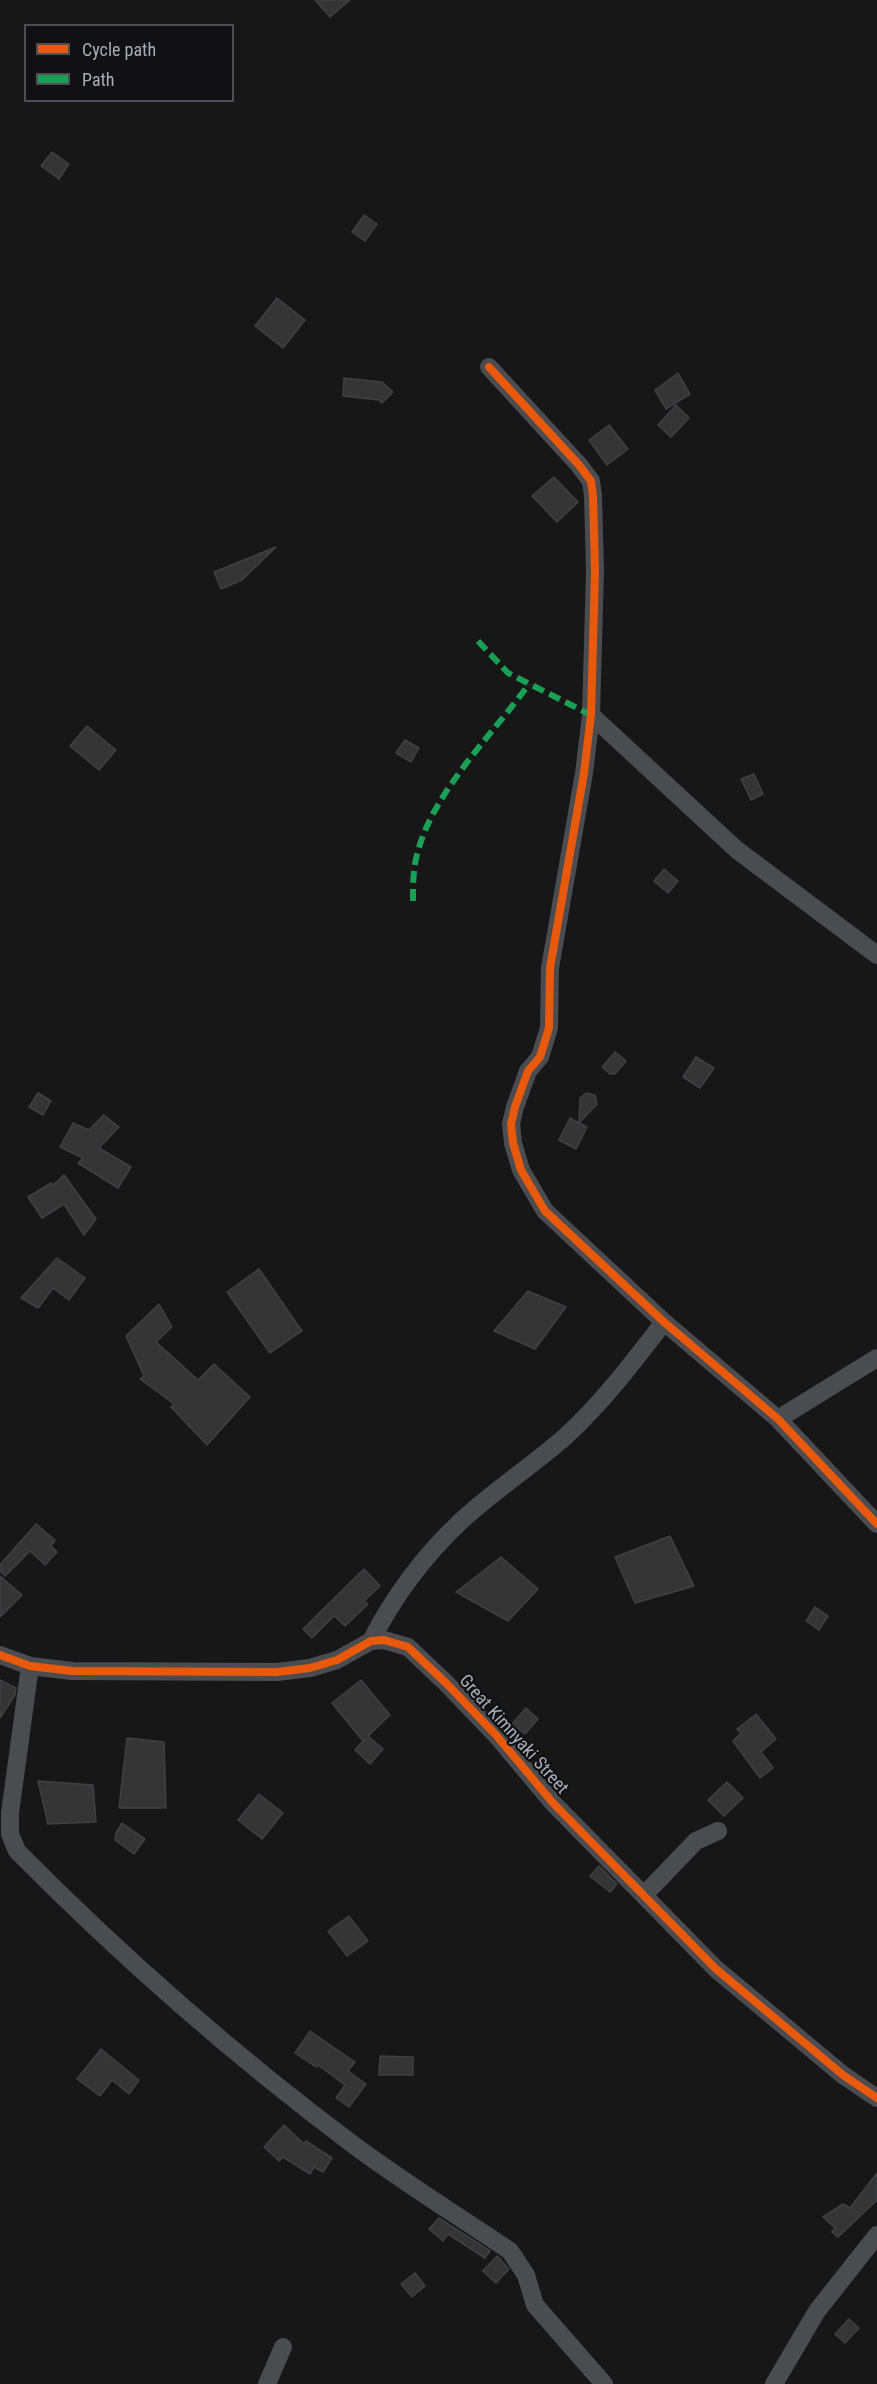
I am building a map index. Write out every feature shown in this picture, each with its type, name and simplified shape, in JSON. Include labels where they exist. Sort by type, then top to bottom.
[{"type":"street","points":[[489,367],[591,481],[594,571],[591,716],[584,773],[550,968],[547,1042],[540,1057],[528,1071],[514,1107],[511,1124],[513,1143],[521,1170],[545,1211],[664,1322],[778,1419],[877,1524]]},
{"type":"street","points":[[591,716],[737,850],[877,955]]},
{"type":"street","points":[[0,1655],[30,1666],[72,1671],[278,1672],[310,1668],[337,1660],[371,1641],[390,1604],[411,1575],[460,1522],[567,1435],[612,1386],[664,1322]]},
{"type":"street","points":[[778,1419],[877,1358]]},
{"type":"street","name":"Great Kimnyaki Street","points":[[371,1641],[384,1640],[398,1643],[417,1654],[496,1735],[553,1803],[716,1969],[834,2068],[877,2098]]},
{"type":"street","points":[[30,1666],[10,1813],[10,1834],[17,1851],[110,1941],[297,2101],[358,2148],[510,2251],[526,2275],[536,2305],[604,2384]]},
{"type":"street","points":[[644,1895],[696,1841],[718,1832]]},
{"type":"street","points":[[774,2384],[817,2311],[877,2235]]},
{"type":"street","points":[[267,2384],[283,2347]]},
{"type":"building","points":[[315,0],[350,0],[330,17]]},
{"type":"building","points":[[52,152],[69,164],[59,179],[41,166]]},
{"type":"building","points":[[364,215],[377,224],[365,241],[352,232]]},
{"type":"building","points":[[277,298],[305,320],[283,348],[255,326]]},
{"type":"building","points":[[678,373],[690,394],[666,409],[655,390]]},
{"type":"building","points":[[344,378],[382,382],[393,392],[382,403],[379,400],[343,396]]},
{"type":"building","points":[[676,405],[689,418],[671,437],[658,425]]},
{"type":"building","points":[[609,425],[628,449],[607,465],[589,440]]},
{"type":"building","points":[[554,477],[578,502],[557,522],[532,496]]},
{"type":"building","points":[[276,547],[242,580],[221,589],[214,572]]},
{"type":"building","points":[[87,726],[116,750],[99,770],[70,746]]},
{"type":"building","points":[[405,740],[419,748],[411,762],[396,753]]},
{"type":"building","points":[[754,774],[763,794],[751,800],[741,779]]},
{"type":"building","points":[[664,869],[678,881],[668,893],[654,881]]},
{"type":"building","points":[[615,1052],[626,1061],[615,1074],[610,1074],[602,1067]]},
{"type":"building","points":[[696,1057],[714,1068],[700,1088],[683,1077]]},
{"type":"building","points":[[38,1093],[51,1101],[43,1115],[29,1107]]},
{"type":"building","points":[[586,1093],[595,1095],[597,1104],[579,1123],[580,1098]]},
{"type":"building","points":[[104,1115],[119,1127],[99,1148],[131,1167],[118,1188],[78,1163],[83,1158],[60,1147],[73,1123],[89,1130]]},
{"type":"building","points":[[570,1118],[587,1127],[576,1149],[559,1140]]},
{"type":"building","points":[[64,1175],[96,1219],[84,1235],[64,1204],[42,1218],[28,1197],[51,1183],[53,1185]]},
{"type":"building","points":[[57,1258],[85,1278],[69,1300],[53,1288],[38,1308],[21,1298]]},
{"type":"building","points":[[259,1269],[302,1331],[270,1353],[227,1292]]},
{"type":"building","points":[[528,1291],[566,1307],[535,1349],[494,1331]]},
{"type":"building","points":[[159,1304],[172,1327],[156,1342],[198,1380],[214,1364],[250,1397],[207,1445],[171,1407],[174,1404],[140,1379],[144,1376],[126,1336]]},
{"type":"building","points":[[36,1524],[55,1540],[51,1546],[57,1552],[45,1565],[30,1551],[5,1576],[0,1571],[0,1565]]},
{"type":"building","points":[[670,1536],[694,1586],[635,1603],[615,1557]]},
{"type":"building","points":[[501,1557],[538,1589],[508,1621],[456,1592]]},
{"type":"building","points":[[364,1569],[380,1586],[364,1601],[368,1604],[345,1626],[334,1616],[312,1638],[303,1629]]},
{"type":"building","points":[[0,1576],[22,1595],[0,1617]]},
{"type":"building","points":[[815,1607],[828,1616],[819,1630],[806,1621]]},
{"type":"building","points":[[0,1680],[16,1688],[15,1695],[0,1718]]},
{"type":"building","points":[[361,1680],[390,1715],[368,1736],[383,1749],[370,1764],[355,1750],[365,1739],[363,1741],[332,1703]]},
{"type":"building","points":[[526,1708],[538,1719],[525,1734],[512,1724]]},
{"type":"building","points":[[756,1714],[776,1739],[761,1752],[773,1768],[760,1778],[733,1741],[741,1733],[737,1729]]},
{"type":"building","points":[[127,1738],[164,1742],[166,1808],[119,1808]]},
{"type":"building","points":[[38,1781],[93,1785],[96,1822],[48,1824]]},
{"type":"building","points":[[727,1782],[743,1798],[724,1816],[708,1800]]},
{"type":"building","points":[[259,1794],[283,1813],[262,1839],[238,1820]]},
{"type":"building","points":[[122,1823],[145,1839],[134,1854],[115,1840]]},
{"type":"building","points":[[599,1866],[617,1884],[610,1892],[590,1876]]},
{"type":"building","points":[[349,1916],[368,1941],[347,1956],[328,1931]]},
{"type":"building","points":[[310,2031],[355,2062],[348,2071],[366,2084],[349,2107],[336,2098],[345,2085],[318,2065],[316,2067],[295,2053]]},
{"type":"building","points":[[101,2049],[139,2080],[129,2094],[112,2080],[100,2096],[77,2079]]},
{"type":"building","points":[[380,2056],[413,2057],[413,2075],[379,2075]]},
{"type":"building","points":[[284,2125],[304,2144],[306,2141],[332,2158],[323,2172],[314,2167],[310,2174],[283,2157],[279,2161],[264,2147]]},
{"type":"building","points":[[877,2173],[877,2200],[838,2237],[832,2232],[835,2228],[823,2217],[843,2204],[850,2208]]},
{"type":"building","points":[[439,2218],[490,2251],[485,2258],[448,2234],[443,2241],[429,2229]]},
{"type":"building","points":[[497,2256],[509,2269],[496,2283],[483,2271]]},
{"type":"building","points":[[415,2273],[425,2286],[412,2297],[401,2284]]},
{"type":"building","points":[[849,2319],[859,2328],[845,2343],[835,2334]]},
{"type":"marked path","points":[[478,641],[508,673],[591,715]]},
{"type":"marked path","points":[[413,901],[416,857],[437,807],[466,764],[529,684]]},
{"type":"cycle path","points":[[489,367],[579,465],[591,481],[593,496],[595,571],[591,715],[584,773],[550,968],[549,1028],[540,1057],[528,1071],[511,1124],[513,1143],[521,1170],[545,1211],[664,1322],[778,1419],[877,1524]]},
{"type":"cycle path","points":[[0,1655],[30,1666],[72,1671],[277,1672],[310,1668],[337,1660],[371,1641],[384,1640],[408,1647],[496,1735],[553,1803],[716,1969],[843,2075],[877,2098]]}]
